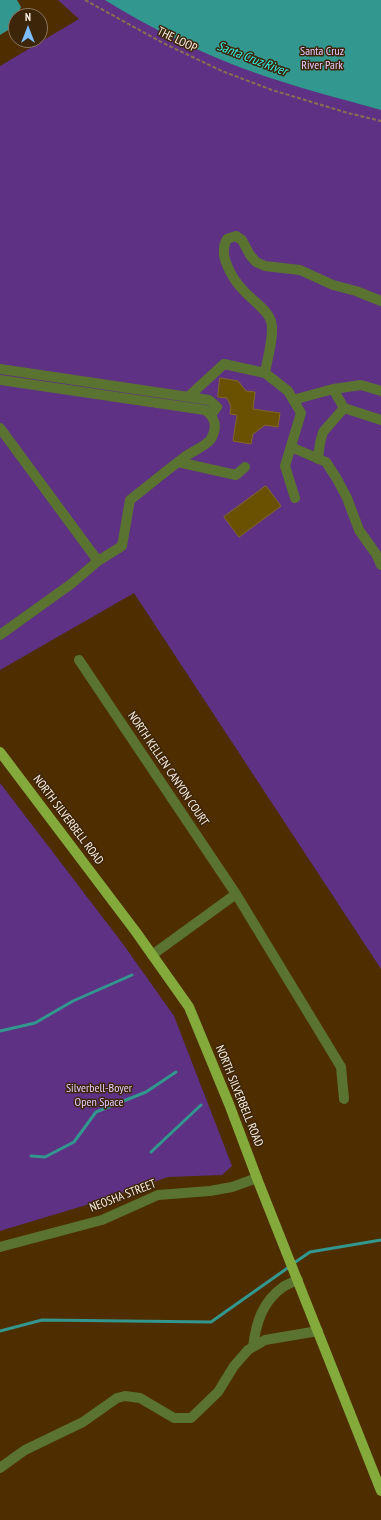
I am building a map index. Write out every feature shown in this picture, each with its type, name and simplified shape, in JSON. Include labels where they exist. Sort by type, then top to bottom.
[{"type":"main road","name":"NORTH SILVERBELL ROAD","points":[[0,752],[152,955],[189,1007],[230,1104],[257,1178],[381,1491]]},
{"type":"street","points":[[265,373],[272,332],[271,320],[264,310],[243,290],[230,274],[224,259],[223,247],[227,239],[236,236],[242,240],[250,255],[256,262],[265,266],[300,270],[333,286],[356,291],[381,301]]},
{"type":"street","points":[[188,397],[224,364],[265,373],[288,391],[301,413],[285,466],[296,498]]},
{"type":"street","points":[[0,369],[209,400],[217,408],[211,415]]},
{"type":"street","points":[[0,380],[205,410],[211,415],[215,422],[215,430],[210,440],[178,462],[130,500],[122,546],[98,561],[71,584],[0,635]]},
{"type":"street","points":[[293,400],[333,389],[362,385],[381,390]]},
{"type":"street","points":[[333,389],[344,408],[381,420]]},
{"type":"street","points":[[318,459],[323,432],[344,408]]},
{"type":"street","points":[[0,428],[98,561]]},
{"type":"street","points":[[291,447],[326,462],[347,498],[359,530],[376,554],[381,565]]},
{"type":"street","points":[[178,462],[236,474],[245,467]]},
{"type":"street","name":"NORTH KELLEN CANYON COURT","points":[[79,660],[236,894],[341,1067],[344,1099]]},
{"type":"street","points":[[152,955],[236,894]]},
{"type":"street","name":"NEOSHA STREET","points":[[0,1247],[102,1220],[158,1195],[210,1191],[232,1187],[257,1178]]},
{"type":"street","points":[[253,1347],[258,1318],[267,1304],[283,1286],[298,1280]]},
{"type":"street","points":[[0,1468],[25,1450],[83,1422],[116,1398],[125,1396],[140,1398],[174,1418],[191,1418],[218,1392],[234,1366],[248,1350],[266,1340],[318,1331]]},
{"type":"path","name":"THE LOOP","points":[[85,0],[163,44],[222,71],[272,90],[348,113],[381,121]]},
{"type":"green space","name":"Santa Cruz River Park","points":[[58,0],[381,0],[381,969],[134,593],[0,670],[0,66],[30,48],[48,48],[48,37],[79,19]]},
{"type":"green space","name":"Silverbell-Boyer Open Space","points":[[0,783],[123,944],[174,1016],[232,1166],[222,1175],[168,1177],[96,1202],[0,1231]]},
{"type":"water","points":[[0,0],[17,0],[21,8],[8,8],[8,30],[0,35]]},
{"type":"water","name":"Santa Cruz River","points":[[105,0],[381,0],[381,110],[285,83],[234,65],[177,40],[140,21]]},
{"type":"building","points":[[220,378],[238,381],[246,391],[255,392],[253,409],[280,413],[278,427],[265,425],[253,434],[251,444],[233,441],[237,415],[230,414],[231,406],[227,398],[218,397]]},
{"type":"building","points":[[266,486],[281,506],[239,537],[224,517]]},
{"type":"waterway","points":[[0,1031],[35,1023],[73,1001],[132,975]]},
{"type":"waterway","points":[[31,1156],[45,1157],[74,1142],[96,1112],[146,1092],[176,1072]]},
{"type":"waterway","points":[[151,1152],[201,1105]]},
{"type":"waterway","points":[[294,1263],[310,1252],[381,1240]]},
{"type":"waterway","points":[[0,1331],[42,1320],[211,1322],[289,1267]]}]
